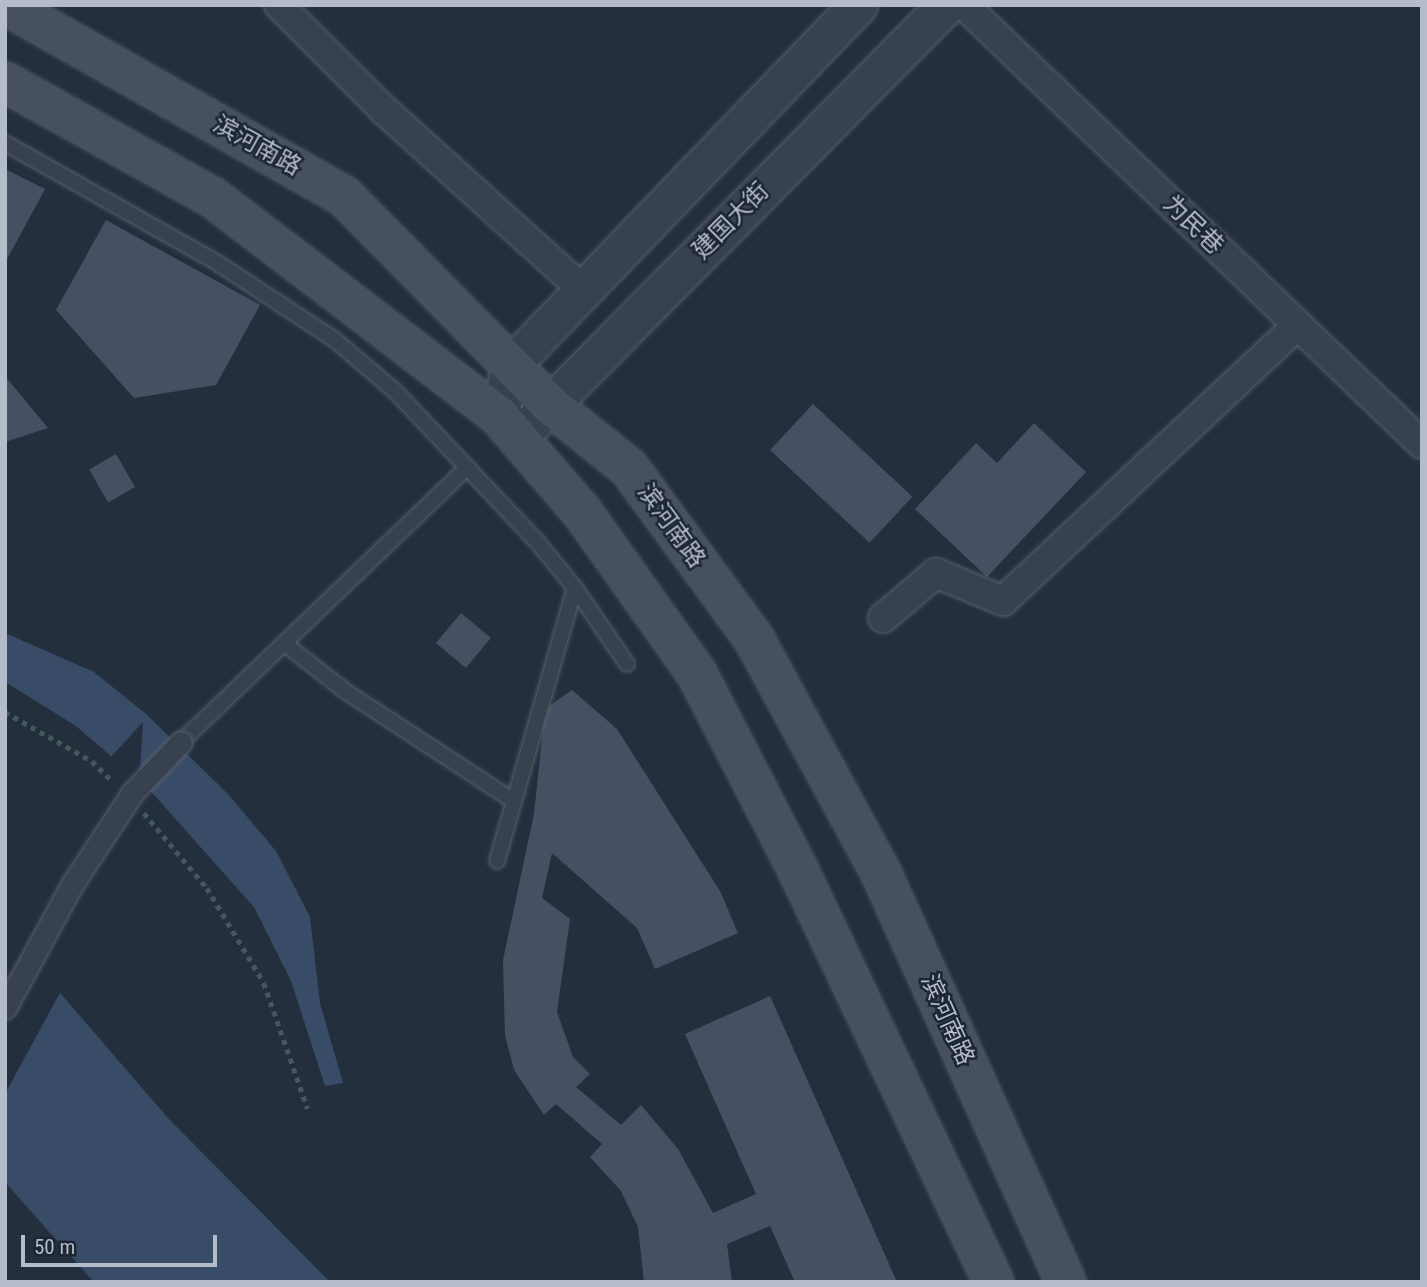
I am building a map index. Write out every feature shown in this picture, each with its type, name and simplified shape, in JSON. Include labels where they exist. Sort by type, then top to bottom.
[{"type":"main road","name":"滨河南路","points":[[6,5],[344,196],[549,404],[629,468],[754,639],[882,875],[1066,1282]]},
{"type":"main road","points":[[5,82],[212,197],[508,427],[582,512],[697,674],[799,872],[994,1282]]},
{"type":"street","points":[[279,5],[384,110],[583,290]]},
{"type":"street","points":[[508,427],[511,365],[858,5]]},
{"type":"street","name":"建国大街","points":[[508,427],[549,404],[946,5]]},
{"type":"street","name":"为民巷","points":[[964,5],[1422,444]]},
{"type":"street","points":[[883,618],[936,573],[1003,601],[1297,325]]},
{"type":"street","points":[[5,1007],[73,883],[133,792],[181,742]]},
{"type":"lane","points":[[5,143],[216,262],[335,340],[395,391],[468,467],[575,588],[627,664]]},
{"type":"lane","points":[[181,742],[468,467]]},
{"type":"lane","points":[[496,861],[575,588]]},
{"type":"lane","points":[[284,643],[345,691],[512,800]]},
{"type":"path","points":[[5,712],[92,761],[118,787]]},
{"type":"path","points":[[136,805],[207,888],[264,983],[308,1109]]},
{"type":"water","points":[[5,633],[94,672],[146,714],[228,794],[276,851],[310,917],[320,1003],[343,1083],[325,1086],[291,981],[254,907],[147,787],[76,726],[5,682]]},
{"type":"water","points":[[5,929],[167,1117],[330,1282],[94,1282],[5,1182]]},
{"type":"pier","points":[[143,722],[139,785],[109,759]]},
{"type":"pier","points":[[6,925],[62,989],[5,1094],[5,927]]},
{"type":"building","points":[[5,169],[45,189],[5,263]]},
{"type":"building","points":[[106,220],[260,305],[216,385],[134,398],[56,310]]},
{"type":"building","points":[[5,376],[48,428],[5,442]]},
{"type":"building","points":[[813,404],[912,497],[869,543],[770,450]]},
{"type":"building","points":[[1034,423],[1086,472],[987,577],[915,509],[976,443],[997,463]]},
{"type":"building","points":[[116,454],[135,487],[108,502],[89,470]]},
{"type":"building","points":[[461,613],[491,638],[466,668],[436,643]]},
{"type":"building","points":[[572,690],[617,729],[720,891],[738,933],[655,969],[637,928],[552,853],[542,898],[570,919],[557,1012],[573,1057],[590,1074],[576,1087],[621,1125],[641,1105],[678,1149],[713,1213],[756,1194],[685,1034],[770,996],[897,1282],[795,1282],[770,1226],[727,1244],[732,1282],[644,1282],[638,1227],[621,1191],[590,1157],[602,1144],[556,1104],[544,1115],[514,1070],[505,1035],[503,960],[534,814],[545,709]]}]
